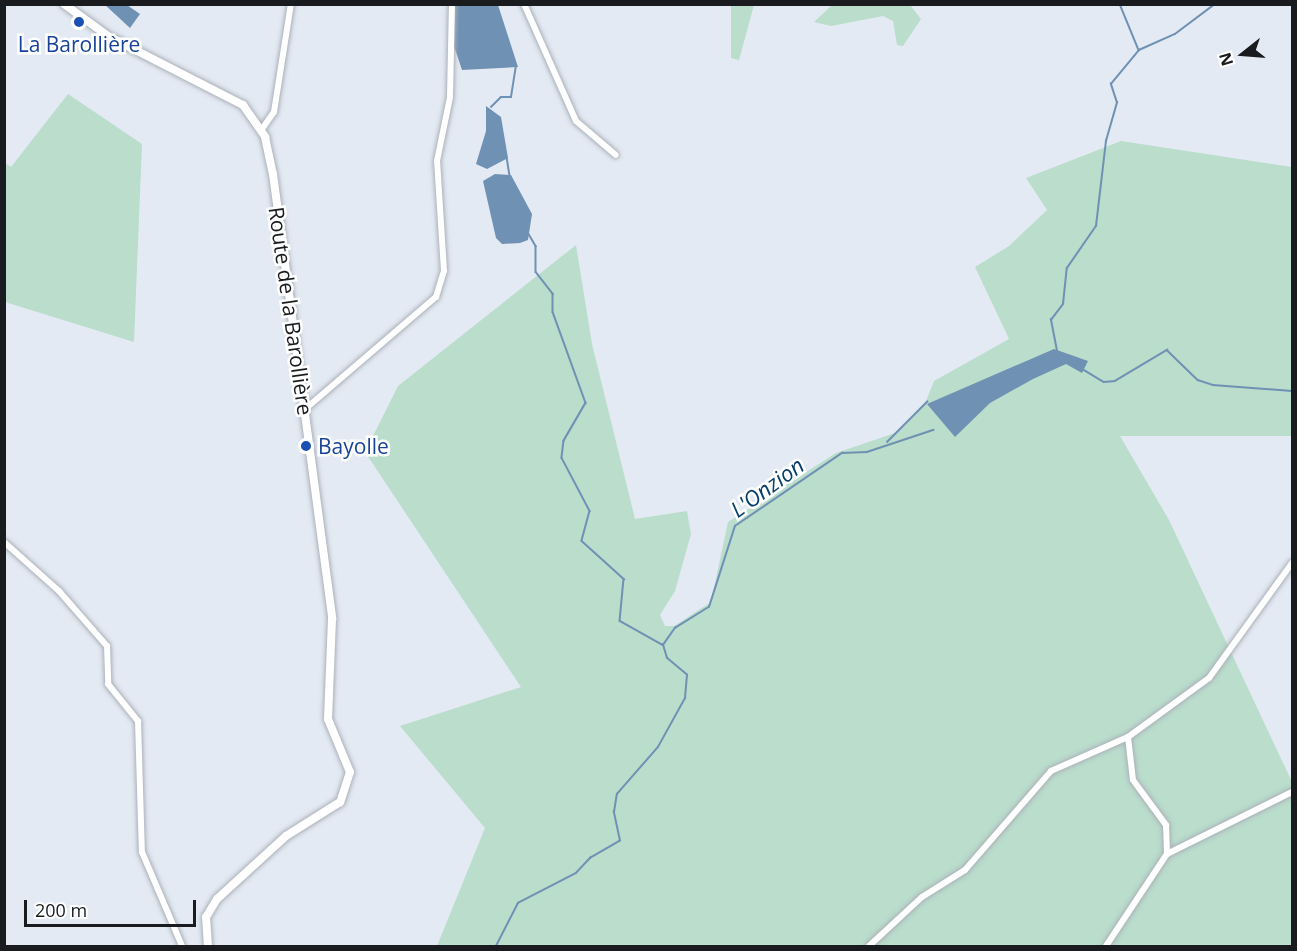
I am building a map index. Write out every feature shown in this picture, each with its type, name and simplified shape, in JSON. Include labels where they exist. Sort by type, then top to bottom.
[{"type":"main road","name":"Route de la Barollière","points":[[64,4],[108,36],[243,105],[262,129],[304,410],[332,619],[328,719],[346,760],[347,788],[340,802],[286,836],[228,887],[206,917],[208,946]]},
{"type":"street","points":[[262,129],[274,112],[291,4]]},
{"type":"street","points":[[304,410],[436,297],[444,271],[437,161],[450,97],[452,4]]},
{"type":"street","points":[[524,4],[576,121],[616,155]]},
{"type":"street","points":[[4,542],[59,591],[106,646],[108,684],[138,721],[142,852],[182,946]]},
{"type":"street","points":[[868,946],[913,904],[964,870],[1051,771],[1128,737],[1190,695],[1227,660],[1255,610],[1293,563]]},
{"type":"street","points":[[1128,737],[1133,780],[1166,825],[1167,854]]},
{"type":"street","points":[[1106,946],[1167,854],[1293,792]]},
{"type":"green space","points":[[731,4],[754,5],[739,60],[731,58]]},
{"type":"green space","points":[[833,4],[910,5],[921,19],[903,46],[897,45],[893,21],[883,16],[831,26],[814,22]]},
{"type":"green space","points":[[68,94],[142,144],[134,342],[5,302],[5,163],[11,167]]},
{"type":"green space","points":[[1121,141],[1292,167],[1292,436],[1120,436],[1169,520],[1292,782],[1292,946],[437,946],[485,828],[400,726],[521,687],[365,452],[398,386],[576,245],[592,344],[635,519],[687,511],[691,534],[675,591],[660,615],[665,626],[674,626],[711,602],[728,522],[836,453],[898,432],[926,401],[934,381],[1009,339],[975,267],[1009,246],[1047,210],[1026,178]]},
{"type":"water","points":[[104,4],[127,5],[140,14],[130,28]]},
{"type":"water","points":[[455,5],[498,5],[518,67],[462,70],[454,46]]},
{"type":"water","points":[[486,106],[501,117],[508,158],[487,169],[476,164],[486,131]]},
{"type":"water","points":[[495,174],[511,175],[532,214],[528,240],[502,244],[496,238],[483,181]]},
{"type":"water","points":[[1054,349],[1088,361],[1082,373],[1066,364],[1033,379],[990,403],[955,437],[927,404]]},
{"type":"waterway","points":[[1120,4],[1139,50]]},
{"type":"waterway","points":[[1057,351],[1051,320],[1063,304],[1067,268],[1096,226],[1106,141],[1117,103],[1111,84],[1139,50],[1175,34],[1215,4]]},
{"type":"waterway","points":[[491,107],[501,97],[511,97],[516,65]]},
{"type":"waterway","points":[[507,157],[510,177]]},
{"type":"waterway","points":[[529,234],[536,246],[536,272],[553,294],[553,312],[586,403],[564,441],[562,458],[590,511],[582,541],[624,579],[620,621],[663,645]]},
{"type":"waterway","name":"L'Onzion","points":[[1084,370],[1104,382],[1115,381],[1167,350],[1198,380],[1213,385],[1292,391]]},
{"type":"waterway","name":"L'Onzion","points":[[887,442],[927,402]]},
{"type":"waterway","name":"L'Onzion","points":[[496,946],[518,903],[576,873],[590,858],[620,841],[614,812],[617,794],[658,747],[685,698],[687,675],[667,658],[663,645],[675,628],[709,607],[735,526],[842,453],[867,452],[933,430]]},
{"type":"place","name":"La Barollière","points":[[79,22]]},
{"type":"place","name":"Bayolle","points":[[306,446]]}]
